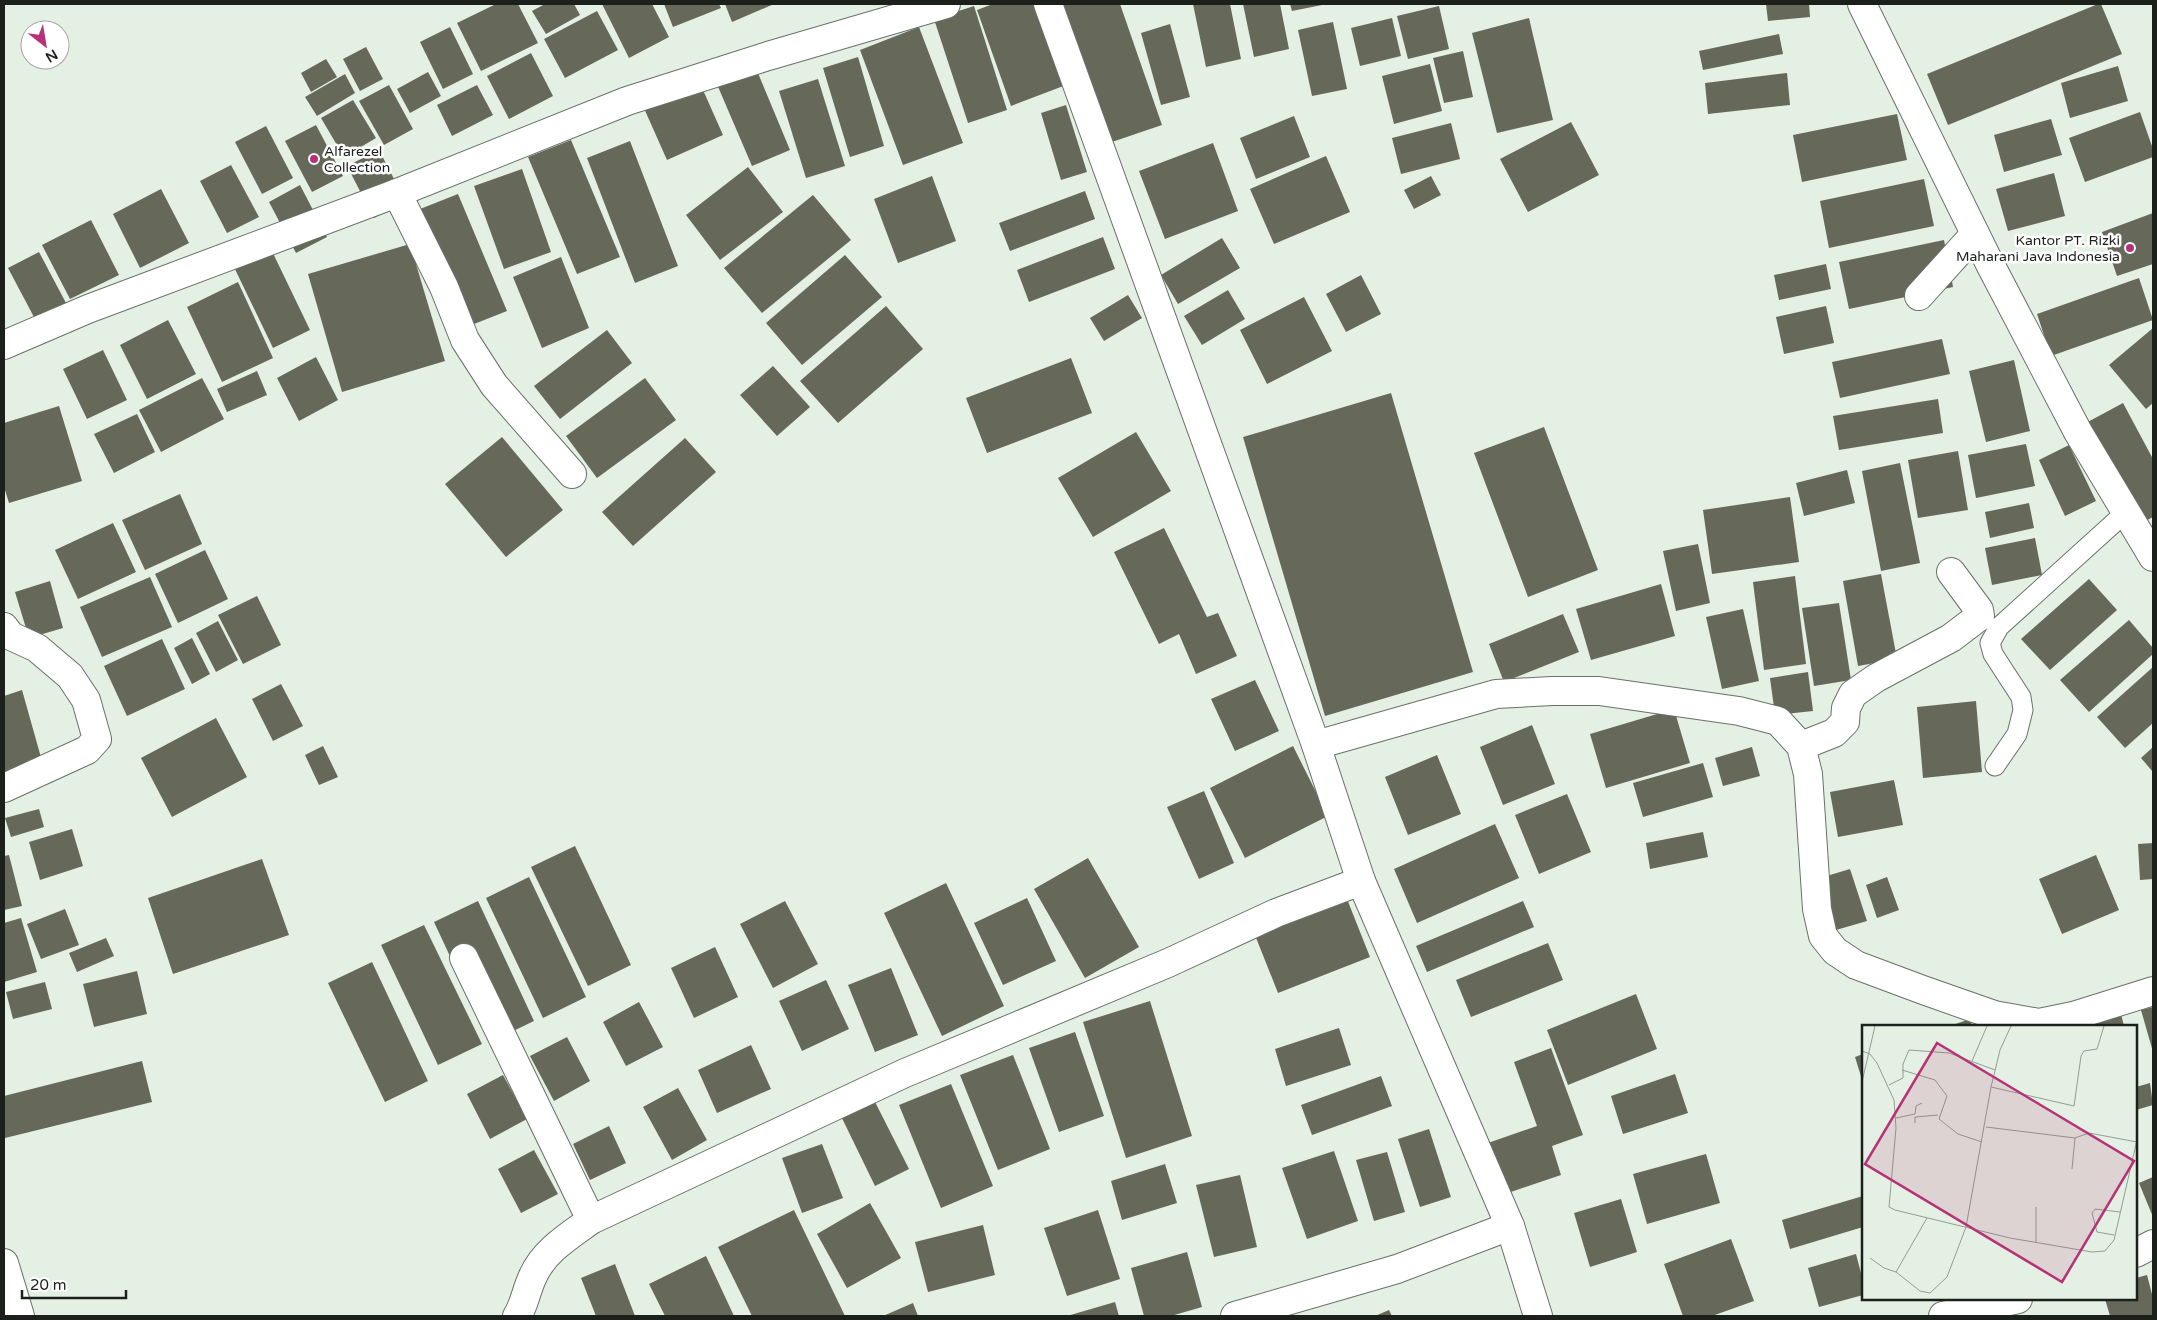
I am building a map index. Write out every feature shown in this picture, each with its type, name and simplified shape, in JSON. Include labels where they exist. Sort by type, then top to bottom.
[{"type":"street","points":[[4,345],[88,309],[397,193],[627,101],[768,56],[946,4]]},
{"type":"street","points":[[1048,4],[1316,745],[1361,881],[1510,1226],[1538,1316]]},
{"type":"street","points":[[1862,4],[1975,234],[2078,432],[2153,557]]},
{"type":"street","points":[[397,193],[444,287],[464,340],[494,385],[572,474]]},
{"type":"street","points":[[1918,296],[1975,234]]},
{"type":"street","points":[[1801,746],[1834,733],[1845,722],[1846,708],[1853,694],[1876,678],[1951,638],[1980,616],[1979,610],[1950,572]]},
{"type":"street","points":[[4,627],[11,636],[37,648],[70,676],[86,700],[97,739],[87,750],[4,788]]},
{"type":"street","points":[[1316,745],[1496,694],[1552,690],[1599,691],[1739,711],[1778,721],[1801,746],[1808,774],[1817,909],[1823,936],[1835,951],[1856,964],[1923,990],[1994,1015],[2039,1023],[2073,1016],[2153,991]]},
{"type":"street","points":[[517,1316],[523,1307],[533,1276],[543,1259],[561,1242],[592,1220],[905,1073],[1168,963],[1276,913],[1361,881]]},
{"type":"street","points":[[464,958],[592,1220]]},
{"type":"street","points":[[1235,1316],[1397,1269],[1510,1226]]},
{"type":"street","points":[[2137,1252],[2153,1244]]},
{"type":"street","points":[[4,1262],[20,1316]]},
{"type":"street","points":[[1944,1316],[2014,1300]]},
{"type":"lane","points":[[1995,766],[2018,734],[2023,710],[2021,698],[1993,654],[1990,643],[1999,627],[2126,512]]},
{"type":"building","points":[[496,4],[518,4],[538,43],[481,71],[457,23]]},
{"type":"building","points":[[545,4],[574,4],[580,15],[546,34],[532,11]]},
{"type":"building","points":[[602,4],[652,4],[669,37],[629,58]]},
{"type":"building","points":[[664,4],[719,4],[721,8],[673,27]]},
{"type":"building","points":[[725,4],[774,4],[732,22]]},
{"type":"building","points":[[993,4],[1037,4],[1066,85],[1011,106],[977,10]]},
{"type":"building","points":[[1062,4],[1120,4],[1162,125],[1109,143]]},
{"type":"building","points":[[1193,4],[1230,4],[1241,59],[1206,67]]},
{"type":"building","points":[[1243,4],[1280,4],[1289,49],[1254,57]]},
{"type":"building","points":[[1290,4],[1322,4],[1322,5],[1292,11]]},
{"type":"building","points":[[1766,4],[1809,4],[1810,17],[1768,21]]},
{"type":"building","points":[[2101,4],[2122,54],[1948,125],[1927,74]]},
{"type":"building","points":[[974,6],[1007,110],[968,123],[934,19]]},
{"type":"building","points":[[1439,6],[1449,49],[1408,59],[1397,16]]},
{"type":"building","points":[[597,11],[618,50],[565,78],[544,39]]},
{"type":"building","points":[[1392,18],[1401,56],[1360,66],[1351,28]]},
{"type":"building","points":[[1529,18],[1553,120],[1497,133],[1472,33]]},
{"type":"building","points":[[1333,22],[1347,89],[1312,96],[1298,30]]},
{"type":"building","points":[[1170,24],[1190,97],[1161,105],[1141,33]]},
{"type":"building","points":[[450,27],[473,74],[443,89],[420,42]]},
{"type":"building","points":[[919,27],[963,143],[903,165],[860,50]]},
{"type":"building","points":[[1779,34],[1783,54],[1703,70],[1699,51]]},
{"type":"building","points":[[366,47],[383,79],[360,91],[343,59]]},
{"type":"building","points":[[1463,51],[1473,97],[1444,103],[1433,58]]},
{"type":"building","points":[[531,53],[553,96],[509,119],[487,76]]},
{"type":"building","points":[[858,57],[884,146],[850,157],[823,68]]},
{"type":"building","points":[[326,59],[337,77],[311,92],[301,73]]},
{"type":"building","points":[[1430,64],[1442,111],[1394,124],[1382,76]]},
{"type":"building","points":[[755,66],[790,150],[752,166],[716,82]]},
{"type":"building","points":[[2118,66],[2128,101],[2070,118],[2061,83]]},
{"type":"building","points":[[428,72],[441,96],[410,113],[397,89]]},
{"type":"building","points":[[1787,73],[1790,105],[1708,114],[1705,83]]},
{"type":"building","points":[[345,74],[355,93],[317,116],[305,97]]},
{"type":"building","points":[[818,79],[845,166],[806,178],[779,91]]},
{"type":"building","points":[[699,81],[723,135],[667,160],[643,106]]},
{"type":"building","points":[[389,85],[413,129],[384,145],[359,101]]},
{"type":"building","points":[[477,85],[493,115],[452,136],[437,105]]},
{"type":"building","points":[[353,100],[376,138],[344,157],[321,118]]},
{"type":"building","points":[[1066,105],[1087,172],[1061,180],[1041,113]]},
{"type":"building","points":[[2140,112],[2153,149],[2153,157],[2085,182],[2069,138]]},
{"type":"building","points":[[1897,114],[1907,160],[1802,182],[1793,135]]},
{"type":"building","points":[[1294,116],[1310,157],[1256,179],[1240,138]]},
{"type":"building","points":[[2051,119],[2062,155],[2004,172],[1994,135]]},
{"type":"building","points":[[1571,122],[1599,175],[1528,212],[1500,159]]},
{"type":"building","points":[[1451,123],[1460,159],[1401,174],[1392,138]]},
{"type":"building","name":"Alfarezel Collection","points":[[316,125],[343,176],[312,192],[285,141]]},
{"type":"building","points":[[266,126],[293,178],[262,194],[235,142]]},
{"type":"building","points":[[571,140],[620,257],[577,274],[528,157]]},
{"type":"building","points":[[630,141],[678,266],[635,283],[587,158]]},
{"type":"building","points":[[1213,143],[1238,211],[1165,239],[1139,171]]},
{"type":"building","points":[[379,150],[406,202],[374,218],[347,166]]},
{"type":"building","points":[[1326,156],[1350,212],[1274,244],[1250,189]]},
{"type":"building","points":[[231,165],[259,217],[227,233],[200,181]]},
{"type":"building","points":[[748,167],[783,212],[720,260],[686,215]]},
{"type":"building","points":[[522,169],[551,252],[504,269],[474,186]]},
{"type":"building","points":[[2054,173],[2065,216],[2008,231],[1996,189]]},
{"type":"building","points":[[932,176],[956,241],[898,263],[874,199]]},
{"type":"building","points":[[1431,176],[1441,195],[1414,209],[1404,190]]},
{"type":"building","points":[[1924,179],[1934,226],[1829,248],[1820,201]]},
{"type":"building","points":[[300,185],[327,237],[296,253],[269,202]]},
{"type":"building","points":[[161,189],[189,243],[140,268],[113,214]]},
{"type":"building","points":[[1085,191],[1095,219],[1010,251],[999,223]]},
{"type":"building","points":[[458,194],[507,311],[464,328],[415,211]]},
{"type":"building","points":[[813,195],[851,240],[762,313],[724,268]]},
{"type":"building","name":"Kantor PT. Rizki Maharani Java Indonesia","points":[[2153,213],[2153,264],[2117,276],[2102,232]]},
{"type":"building","points":[[91,220],[119,275],[70,299],[42,245]]},
{"type":"building","points":[[1103,237],[1115,269],[1029,302],[1017,270]]},
{"type":"building","points":[[1222,238],[1240,268],[1178,304],[1161,275]]},
{"type":"building","points":[[1944,240],[1953,287],[1849,309],[1839,262]]},
{"type":"building","points":[[410,244],[445,361],[342,392],[308,274]]},
{"type":"building","points":[[270,247],[310,330],[273,348],[233,265]]},
{"type":"building","points":[[39,252],[66,303],[35,319],[8,268]]},
{"type":"building","points":[[845,255],[882,297],[802,365],[766,323]]},
{"type":"building","points":[[561,257],[589,328],[542,348],[513,277]]},
{"type":"building","points":[[1826,264],[1831,289],[1779,300],[1774,275]]},
{"type":"building","points":[[1361,275],[1381,314],[1346,332],[1326,294]]},
{"type":"building","points":[[2139,278],[2153,320],[2051,356],[2037,314]]},
{"type":"building","points":[[238,282],[273,358],[222,382],[187,307]]},
{"type":"building","points":[[1228,290],[1245,319],[1202,345],[1184,316]]},
{"type":"building","points":[[1128,295],[1142,318],[1104,341],[1090,318]]},
{"type":"building","points":[[1304,297],[1332,351],[1267,384],[1240,330]]},
{"type":"building","points":[[886,306],[923,349],[838,423],[800,381]]},
{"type":"building","points":[[1826,306],[1834,343],[1784,354],[1776,317]]},
{"type":"building","points":[[168,320],[196,374],[147,399],[120,345]]},
{"type":"building","points":[[2153,328],[2153,403],[2146,409],[2109,365]]},
{"type":"building","points":[[607,330],[632,363],[560,419],[534,386]]},
{"type":"building","points":[[1942,339],[1950,374],[1840,398],[1832,362]]},
{"type":"building","points":[[103,350],[127,400],[87,419],[63,369]]},
{"type":"building","points":[[316,357],[338,400],[299,421],[277,378]]},
{"type":"building","points":[[1071,358],[1092,413],[987,453],[966,398]]},
{"type":"building","points":[[2014,360],[2030,431],[1986,442],[1969,371]]},
{"type":"building","points":[[773,366],[810,407],[777,436],[740,395]]},
{"type":"building","points":[[257,371],[267,395],[227,412],[217,389]]},
{"type":"building","points":[[202,378],[224,419],[161,452],[139,410]]},
{"type":"building","points":[[645,378],[676,420],[597,478],[566,436]]},
{"type":"building","points":[[1391,393],[1473,672],[1325,716],[1243,437]]},
{"type":"building","points":[[1938,399],[1943,433],[1839,450],[1833,416]]},
{"type":"building","points":[[2123,403],[2153,459],[2153,517],[2140,524],[2084,424]]},
{"type":"building","points":[[59,406],[82,481],[9,503],[4,487],[4,423]]},
{"type":"building","points":[[137,414],[155,452],[114,473],[94,434]]},
{"type":"building","points":[[1544,427],[1598,570],[1528,597],[1474,453]]},
{"type":"building","points":[[1136,432],[1171,491],[1093,537],[1058,478]]},
{"type":"building","points":[[502,437],[563,510],[506,557],[445,484]]},
{"type":"building","points":[[685,438],[716,472],[633,546],[602,512]]},
{"type":"building","points":[[2026,444],[2035,486],[1976,498],[1968,455]]},
{"type":"building","points":[[2069,445],[2096,501],[2065,516],[2039,460]]},
{"type":"building","points":[[1958,451],[1968,510],[1918,518],[1908,460]]},
{"type":"building","points":[[1900,463],[1920,563],[1881,571],[1862,471]]},
{"type":"building","points":[[1847,470],[1855,503],[1804,516],[1796,483]]},
{"type":"building","points":[[180,494],[202,544],[145,570],[122,520]]},
{"type":"building","points":[[1790,497],[1799,562],[1712,574],[1703,510]]},
{"type":"building","points":[[2029,503],[2034,528],[1990,538],[1985,512]]},
{"type":"building","points":[[113,523],[136,572],[78,599],[55,550]]},
{"type":"building","points":[[1164,528],[1207,617],[1218,613],[1237,656],[1196,674],[1179,634],[1159,644],[1114,552]]},
{"type":"building","points":[[2035,538],[2042,575],[1992,585],[1985,548]]},
{"type":"building","points":[[1698,544],[1710,603],[1676,611],[1663,551]]},
{"type":"building","points":[[205,550],[228,599],[178,623],[155,574]]},
{"type":"building","points":[[1881,574],[1897,659],[1858,666],[1843,581]]},
{"type":"building","points":[[1795,576],[1806,664],[1764,670],[1753,582]]},
{"type":"building","points":[[150,577],[172,627],[102,657],[80,607]]},
{"type":"building","points":[[2089,579],[2117,610],[2050,670],[2021,639]]},
{"type":"building","points":[[50,581],[63,628],[29,638],[15,592]]},
{"type":"building","points":[[1661,584],[1675,636],[1591,660],[1576,609]]},
{"type":"building","points":[[257,596],[281,645],[243,664],[218,615]]},
{"type":"building","points":[[1839,603],[1851,680],[1814,686],[1802,608]]},
{"type":"building","points":[[1743,609],[1759,681],[1722,689],[1706,617]]},
{"type":"building","points":[[1563,614],[1579,652],[1504,682],[1489,644]]},
{"type":"building","points":[[2129,620],[2153,648],[2153,654],[2089,712],[2060,680]]},
{"type":"building","points":[[218,621],[238,660],[216,672],[196,633]]},
{"type":"building","points":[[192,638],[210,674],[192,684],[174,648]]},
{"type":"building","points":[[162,639],[185,689],[127,716],[104,666]]},
{"type":"building","points":[[2153,667],[2153,723],[2125,748],[2097,717]]},
{"type":"building","points":[[1808,672],[1813,711],[1775,715],[1770,678]]},
{"type":"building","points":[[1255,680],[1279,731],[1235,751],[1211,699]]},
{"type":"building","points":[[281,684],[303,726],[273,741],[252,699]]},
{"type":"building","points":[[22,690],[42,761],[4,772],[4,696]]},
{"type":"building","points":[[1976,701],[1982,772],[1923,778],[1917,707]]},
{"type":"building","points":[[1674,709],[1690,763],[1606,788],[1590,734]]},
{"type":"building","points":[[216,718],[247,777],[172,817],[141,758]]},
{"type":"building","points":[[1532,725],[1555,784],[1503,805],[1480,747]]},
{"type":"building","points":[[323,746],[338,777],[319,785],[305,755]]},
{"type":"building","points":[[1293,746],[1328,816],[1245,858],[1210,788]]},
{"type":"building","points":[[1752,747],[1760,776],[1723,786],[1715,758]]},
{"type":"building","points":[[2153,747],[2153,772],[2141,758]]},
{"type":"building","points":[[1437,755],[1461,814],[1408,835],[1385,777]]},
{"type":"building","points":[[1703,763],[1713,797],[1643,817],[1633,783]]},
{"type":"building","points":[[1894,780],[1903,825],[1838,837],[1830,792]]},
{"type":"building","points":[[1204,791],[1234,863],[1199,879],[1167,807]]},
{"type":"building","points":[[1567,794],[1591,852],[1539,874],[1515,815]]},
{"type":"building","points":[[39,809],[44,827],[11,837],[5,818]]},
{"type":"building","points":[[1495,824],[1519,878],[1417,923],[1394,869]]},
{"type":"building","points":[[72,829],[83,866],[40,880],[29,842]]},
{"type":"building","points":[[1703,832],[1708,857],[1650,869],[1646,843]]},
{"type":"building","points":[[2153,843],[2153,879],[2140,880],[2138,844]]},
{"type":"building","points":[[575,846],[631,965],[588,986],[531,867]]},
{"type":"building","points":[[9,855],[22,906],[4,910],[4,856]]},
{"type":"building","points":[[2096,855],[2119,910],[2062,934],[2039,879]]},
{"type":"building","points":[[1088,858],[1139,947],[1085,978],[1034,889]]},
{"type":"building","points":[[262,859],[289,935],[173,974],[148,898]]},
{"type":"building","points":[[1850,869],[1867,921],[1836,930],[1820,878]]},
{"type":"building","points":[[529,877],[586,997],[543,1018],[486,898]]},
{"type":"building","points":[[1887,877],[1899,910],[1877,918],[1866,885]]},
{"type":"building","points":[[946,883],[1004,1006],[942,1036],[884,913]]},
{"type":"building","points":[[1343,889],[1370,957],[1278,993],[1251,925]]},
{"type":"building","points":[[1027,898],[1056,961],[1003,985],[974,923]]},
{"type":"building","points":[[478,901],[534,1021],[490,1042],[434,922]]},
{"type":"building","points":[[785,901],[818,964],[773,988],[740,924]]},
{"type":"building","points":[[1523,901],[1534,927],[1427,972],[1416,946]]},
{"type":"building","points":[[65,909],[79,945],[41,959],[27,924]]},
{"type":"building","points":[[21,918],[37,972],[4,982],[4,923]]},
{"type":"building","points":[[424,925],[482,1044],[438,1065],[381,945]]},
{"type":"building","points":[[106,938],[114,956],[77,972],[69,953]]},
{"type":"building","points":[[1548,943],[1563,980],[1471,1017],[1456,980]]},
{"type":"building","points":[[715,947],[738,997],[694,1018],[671,968]]},
{"type":"building","points":[[372,962],[428,1081],[385,1102],[328,983]]},
{"type":"building","points":[[891,968],[918,1035],[875,1052],[848,985]]},
{"type":"building","points":[[137,971],[147,1014],[94,1027],[83,984]]},
{"type":"building","points":[[826,980],[849,1029],[802,1051],[779,1001]]},
{"type":"building","points":[[45,982],[52,1009],[13,1019],[6,992]]},
{"type":"building","points":[[1636,994],[1657,1049],[1568,1085],[1547,1030]]},
{"type":"building","points":[[1150,1001],[1192,1136],[1126,1158],[1083,1022]]},
{"type":"building","points":[[639,1002],[663,1047],[626,1066],[603,1022]]},
{"type":"building","points":[[2153,1007],[2153,1052],[2141,1010]]},
{"type":"building","points":[[2121,1014],[2124,1025],[2080,1025]]},
{"type":"building","points":[[1970,1019],[1972,1025],[1953,1025]]},
{"type":"building","points":[[1339,1028],[1351,1065],[1286,1086],[1275,1049]]},
{"type":"building","points":[[1075,1032],[1104,1116],[1059,1132],[1029,1048]]},
{"type":"building","points":[[567,1037],[590,1081],[554,1101],[530,1056]]},
{"type":"building","points":[[751,1045],[771,1089],[717,1113],[698,1070]]},
{"type":"building","points":[[1551,1048],[1583,1135],[1552,1146],[1561,1175],[1502,1195],[1485,1144],[1537,1126],[1514,1062]]},
{"type":"building","points":[[1862,1054],[1862,1080],[1855,1057]]},
{"type":"building","points":[[1013,1055],[1050,1149],[998,1170],[960,1075]]},
{"type":"building","points":[[142,1061],[152,1102],[5,1138],[4,1096]]},
{"type":"building","points":[[1675,1074],[1688,1113],[1623,1134],[1611,1096]]},
{"type":"building","points":[[503,1075],[527,1119],[490,1139],[467,1094]]},
{"type":"building","points":[[1381,1076],[1392,1106],[1312,1135],[1301,1105]]},
{"type":"building","points":[[2150,1083],[2153,1105],[2137,1110],[2137,1087]]},
{"type":"building","points":[[951,1084],[993,1186],[941,1208],[899,1105]]},
{"type":"building","points":[[678,1088],[707,1140],[672,1160],[643,1107]]},
{"type":"building","points":[[872,1096],[909,1169],[875,1186],[839,1112]]},
{"type":"building","points":[[609,1126],[626,1163],[590,1180],[573,1144]]},
{"type":"building","points":[[1429,1129],[1451,1197],[1420,1207],[1398,1139]]},
{"type":"building","points":[[822,1144],[843,1198],[802,1213],[782,1158]]},
{"type":"building","points":[[534,1150],[558,1194],[521,1213],[498,1169]]},
{"type":"building","points":[[1334,1151],[1358,1221],[1307,1239],[1282,1168]]},
{"type":"building","points":[[1387,1152],[1405,1212],[1374,1221],[1356,1160]]},
{"type":"building","points":[[1706,1154],[1720,1203],[1647,1224],[1633,1174]]},
{"type":"building","points":[[1165,1164],[1177,1203],[1122,1220],[1111,1181]]},
{"type":"building","points":[[1240,1175],[1257,1247],[1214,1257],[1196,1185]]},
{"type":"building","points":[[2153,1177],[2153,1217],[2139,1183]]},
{"type":"building","points":[[1862,1196],[1862,1227],[1790,1249],[1782,1220]]},
{"type":"building","points":[[1621,1199],[1637,1252],[1590,1267],[1574,1213]]},
{"type":"building","points":[[870,1203],[901,1258],[847,1288],[817,1234]]},
{"type":"building","points":[[794,1210],[845,1316],[752,1316],[718,1247]]},
{"type":"building","points":[[1098,1210],[1120,1279],[1067,1296],[1044,1228]]},
{"type":"building","points":[[983,1225],[995,1275],[928,1292],[915,1242]]},
{"type":"building","points":[[1731,1239],[1754,1301],[1712,1316],[1683,1316],[1664,1264]]},
{"type":"building","points":[[1187,1252],[1202,1307],[1171,1316],[1144,1316],[1131,1268]]},
{"type":"building","points":[[1856,1254],[1862,1277],[1862,1295],[1819,1307],[1808,1268]]},
{"type":"building","points":[[706,1256],[734,1316],[665,1316],[649,1284]]},
{"type":"building","points":[[615,1264],[635,1316],[596,1316],[581,1278]]},
{"type":"building","points":[[2147,1275],[2153,1298],[2153,1316],[2110,1316],[2105,1300],[2137,1300],[2137,1278]]},
{"type":"building","points":[[1115,1302],[1119,1316],[1067,1316]]},
{"type":"building","points":[[913,1303],[918,1316],[883,1316]]},
{"type":"building","points":[[1389,1310],[1392,1316],[1375,1316]]},
{"type":"place","name":"Alfarezel Collection","points":[[314,159]]},
{"type":"place","name":"Kantor PT. Rizki Maharani Java Indonesia","points":[[2130,248]]}]
